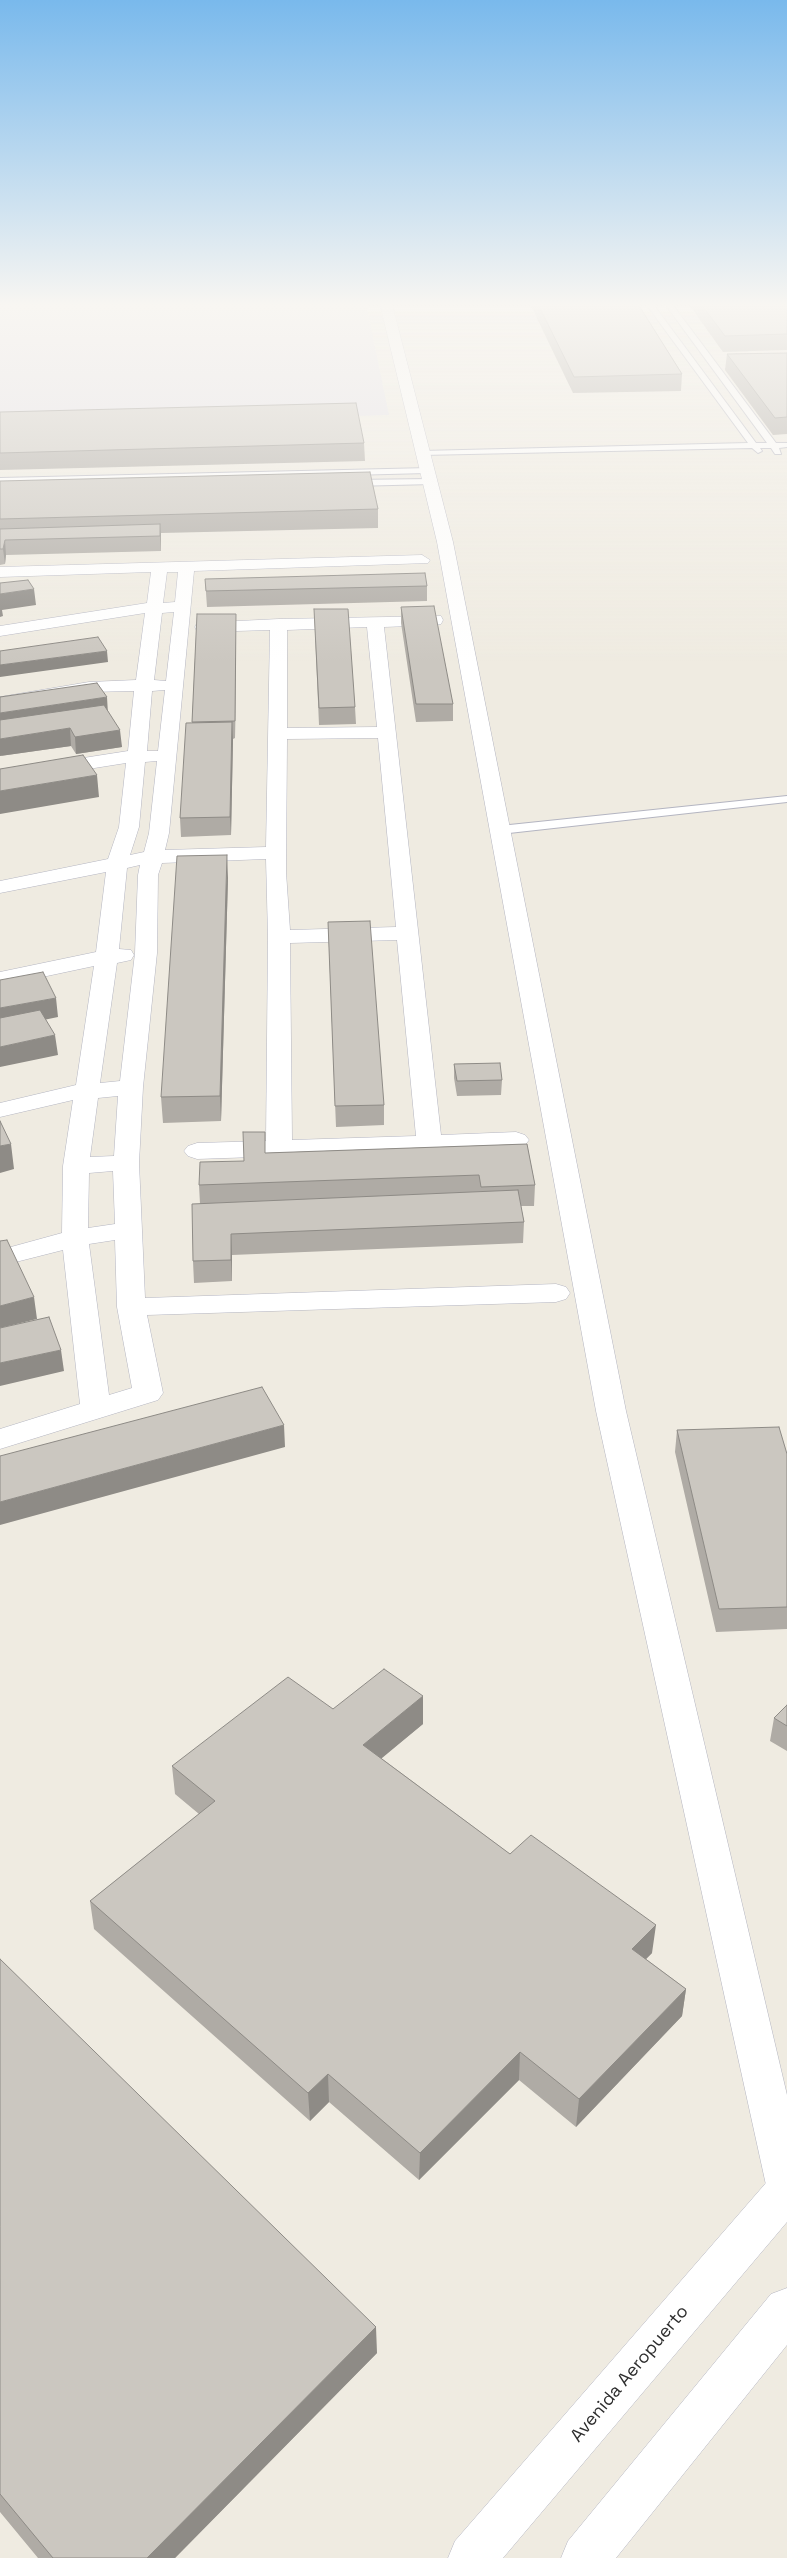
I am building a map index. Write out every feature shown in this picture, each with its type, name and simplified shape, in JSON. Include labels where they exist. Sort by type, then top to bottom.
[{"type":"street","points":[[415,423],[445,542],[611,1411],[787,2185]]},
{"type":"street","points":[[0,572],[422,560]]},
{"type":"street","points":[[0,1439],[148,1392],[131,1307],[126,1163],[131,1087],[146,953],[150,866],[158,833],[168,755],[187,566]]},
{"type":"street","points":[[96,1410],[75,1238],[76,1166],[107,956],[117,870],[129,827],[144,685],[160,567]]},
{"type":"street","points":[[0,631],[155,607],[183,606]]},
{"type":"street","points":[[203,626],[435,620]]},
{"type":"street","points":[[375,622],[409,933],[429,1143]]},
{"type":"street","points":[[279,624],[276,862],[279,937],[279,1148]]},
{"type":"street","points":[[0,702],[89,687],[175,684]]},
{"type":"street","points":[[277,734],[387,732]]},
{"type":"street","points":[[0,777],[120,757],[168,755]]},
{"type":"street","points":[[0,888],[150,866],[276,862]]},
{"type":"street","points":[[0,904],[117,870]]},
{"type":"street","points":[[279,937],[409,933]]},
{"type":"street","points":[[0,979],[107,956],[146,953]]},
{"type":"street","points":[[0,1110],[87,1090],[131,1087]]},
{"type":"street","points":[[197,1151],[516,1140]]},
{"type":"street","points":[[76,1166],[126,1163]]},
{"type":"street","points":[[0,1258],[75,1238],[127,1230]]},
{"type":"street","points":[[131,1307],[556,1293]]},
{"type":"street","name":"Avenida Aeropuerto","points":[[472,2558],[787,2190]]},
{"type":"street","points":[[585,2558],[787,2310]]},
{"type":"lane","points":[[738,423],[757,449]]},
{"type":"lane","points":[[760,423],[780,450]]},
{"type":"lane","points":[[0,481],[310,473],[426,466],[539,454],[780,450],[787,445]]},
{"type":"lane","points":[[340,484],[426,466]]},
{"type":"lane","points":[[310,473],[313,484]]},
{"type":"lane","points":[[203,475],[204,487]]},
{"type":"lane","points":[[96,478],[96,489]]},
{"type":"lane","points":[[500,830],[787,799]]},
{"type":"shaded area","points":[[0,423],[93,423],[0,426]]},
{"type":"building","points":[[0,423],[360,423],[364,443],[0,453]]},
{"type":"building","points":[[370,472],[378,509],[0,519],[0,481]]},
{"type":"building","points":[[160,524],[160,536],[5,540],[3,549],[0,549],[0,529]]},
{"type":"building","points":[[425,573],[427,586],[206,591],[205,579]]},
{"type":"building","points":[[28,580],[34,589],[0,594],[0,583]]},
{"type":"building","points":[[434,606],[453,704],[416,704],[401,607]]},
{"type":"building","points":[[314,609],[348,609],[355,707],[319,708]]},
{"type":"building","points":[[197,614],[236,614],[235,721],[192,722]]},
{"type":"building","points":[[98,637],[107,651],[0,665],[0,651]]},
{"type":"building","points":[[97,683],[107,697],[0,713],[0,697]]},
{"type":"building","points":[[104,705],[120,730],[75,737],[70,728],[0,739],[0,720]]},
{"type":"building","points":[[232,722],[230,817],[180,818],[186,723]]},
{"type":"building","points":[[83,755],[97,775],[0,791],[0,769]]},
{"type":"building","points":[[227,855],[220,1096],[161,1097],[177,856]]},
{"type":"building","points":[[370,921],[384,1105],[335,1106],[328,922]]},
{"type":"building","points":[[43,972],[56,998],[0,1008],[0,980]]},
{"type":"building","points":[[40,1010],[55,1035],[0,1047],[0,1018]]},
{"type":"building","points":[[500,1063],[502,1080],[457,1081],[454,1064]]},
{"type":"building","points":[[0,1121],[11,1144],[0,1146]]},
{"type":"building","points":[[243,1132],[265,1132],[265,1153],[527,1144],[535,1185],[481,1187],[479,1175],[199,1185],[200,1162],[244,1161]]},
{"type":"building","points":[[518,1190],[524,1222],[231,1234],[231,1260],[193,1261],[192,1204]]},
{"type":"building","points":[[7,1240],[34,1297],[0,1306],[0,1241]]},
{"type":"building","points":[[49,1317],[61,1350],[0,1363],[0,1328]]},
{"type":"building","points":[[262,1387],[284,1425],[0,1502],[0,1456]]},
{"type":"building","points":[[779,1427],[787,1454],[787,1607],[719,1609],[677,1430]]},
{"type":"building","points":[[384,1669],[423,1696],[363,1745],[510,1854],[531,1835],[656,1925],[632,1949],[686,1989],[579,2099],[520,2052],[420,2153],[328,2074],[308,2093],[90,1901],[215,1801],[172,1766],[288,1677],[333,1709]]},
{"type":"building","points":[[787,1705],[787,1726],[774,1718]]},
{"type":"building","points":[[0,1959],[376,2327],[147,2558],[53,2558],[0,2494]]}]
